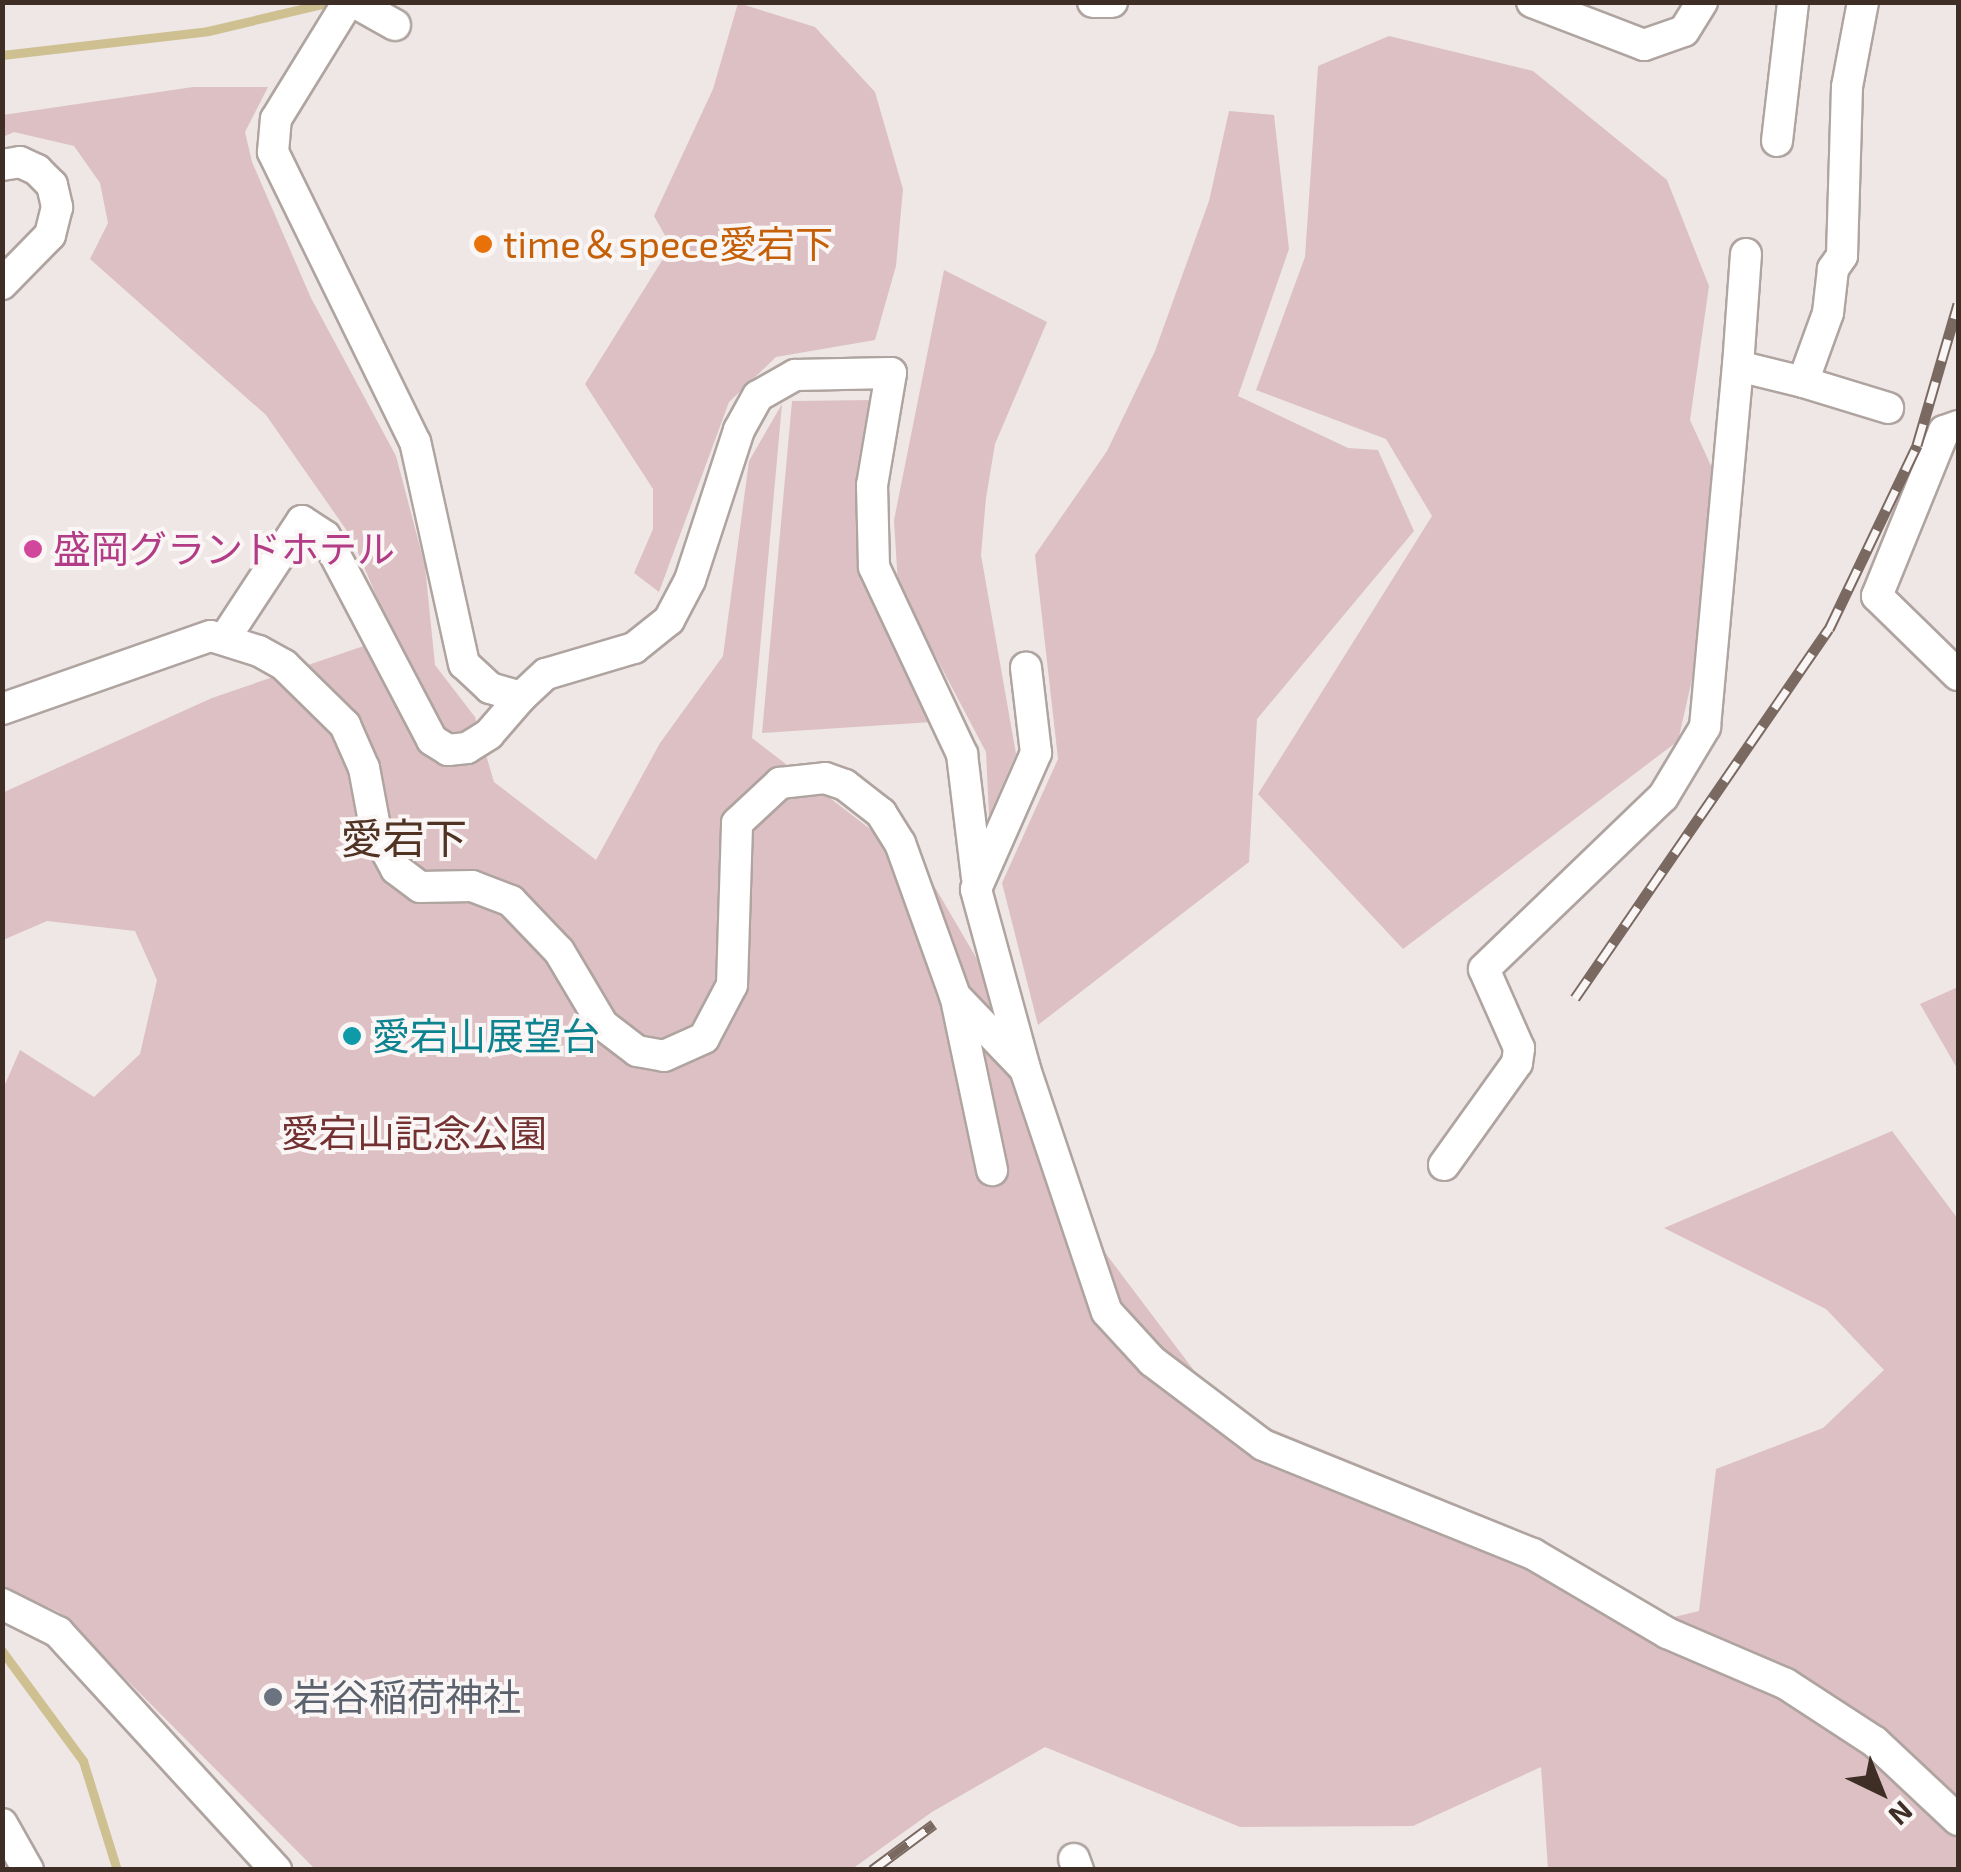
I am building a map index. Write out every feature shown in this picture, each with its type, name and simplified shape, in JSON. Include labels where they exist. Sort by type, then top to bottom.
[{"type":"street","points":[[396,24],[351,2],[276,119],[272,152],[415,442],[464,664],[490,688],[521,697]]},
{"type":"street","points":[[1093,3],[1112,2]]},
{"type":"street","points":[[1532,2],[1644,45],[1684,31],[1702,2]]},
{"type":"street","points":[[1777,141],[1793,2]]},
{"type":"street","points":[[1803,382],[1828,312],[1832,269],[1842,256],[1847,87],[1863,2]]},
{"type":"street","points":[[2,165],[20,162],[37,170],[52,186],[57,207],[50,235],[2,284]]},
{"type":"street","points":[[1444,1164],[1517,1063],[1519,1048],[1484,969],[1663,797],[1705,727],[1746,254]]},
{"type":"street","points":[[1738,366],[1888,408]]},
{"type":"street","points":[[225,638],[302,520],[325,536],[432,740],[448,750],[466,748],[489,734],[546,674],[634,648],[669,620],[690,580],[739,430],[758,396],[795,375],[891,373],[872,485],[874,567],[962,754],[977,878],[1025,1069],[1106,1312],[1196,1398],[1263,1444],[1533,1554],[1667,1632],[1786,1684],[1874,1742],[1958,1820]]},
{"type":"street","points":[[1958,426],[1944,431],[1877,596],[1958,674]]},
{"type":"street","points":[[2,709],[211,636],[225,638],[284,665],[346,725],[364,768],[376,832],[396,870],[420,887],[472,886],[512,901],[559,951],[603,1025],[638,1051],[686,1051],[720,1015],[732,984],[737,823],[763,792],[800,779],[846,785],[881,813],[913,872],[955,996],[992,1170]]},
{"type":"street","points":[[977,878],[1013,815],[1036,754],[1026,668]]},
{"type":"street","points":[[955,996],[1025,1069]]},
{"type":"street","points":[[2,1604],[58,1632],[276,1870]]},
{"type":"street","points":[[2,1824],[28,1870]]},
{"type":"green space","points":[[738,3],[815,27],[875,92],[903,189],[896,266],[875,340],[776,357],[729,402],[659,592],[634,573],[653,529],[653,489],[585,384],[671,246],[654,216],[713,89]]},
{"type":"green space","points":[[1389,36],[1533,71],[1667,180],[1709,286],[1690,420],[1718,481],[1700,644],[1678,741],[1403,949],[1258,794],[1432,516],[1386,439],[1256,390],[1305,257],[1318,66]]},
{"type":"green space","name":"愛宕山記念公園","points":[[193,87],[268,87],[245,132],[252,162],[311,298],[396,456],[425,566],[435,665],[475,717],[494,782],[596,860],[660,743],[723,656],[749,461],[782,404],[752,738],[926,872],[1025,1041],[1094,1238],[1205,1385],[1240,1416],[1513,1527],[1666,1619],[1699,1611],[1716,1469],[1823,1428],[1884,1370],[1826,1309],[1664,1228],[1892,1131],[1958,1219],[1958,1869],[1548,1869],[1541,1767],[1413,1826],[1240,1827],[1045,1747],[932,1812],[852,1869],[315,1869],[59,1612],[3,1588],[3,1089],[20,1050],[94,1097],[140,1054],[157,980],[135,931],[47,921],[3,940],[2,793],[212,698],[393,636],[352,538],[266,415],[90,259],[108,223],[100,183],[74,146],[14,132],[3,137],[3,115]]},
{"type":"green space","points":[[1229,111],[1274,115],[1289,249],[1238,396],[1348,448],[1378,450],[1414,531],[1257,719],[1249,862],[1038,1025],[1002,883],[1058,759],[1035,555],[1107,451],[1155,351],[1209,201]]},
{"type":"green space","points":[[944,270],[1047,322],[995,444],[986,498],[981,555],[1016,754],[989,816],[986,752],[898,585],[894,520]]},
{"type":"green space","points":[[874,400],[857,500],[862,570],[932,722],[762,733],[792,401]]},
{"type":"green space","points":[[1958,987],[1958,1070],[1920,1004]]},
{"type":"waterway","points":[[2,55],[208,31],[322,4]]},
{"type":"waterway","points":[[2,1651],[83,1761],[117,1870]]},
{"type":"railway","points":[[1575,998],[1829,629],[1917,445],[1958,304]]},
{"type":"railway","points":[[872,1870],[934,1824]]},
{"type":"place","name":"time＆spece愛宕下","points":[[483,244]]},
{"type":"place","name":"盛岡グランドホテル","points":[[33,549]]},
{"type":"place","name":"愛宕山展望台","points":[[352,1036]]},
{"type":"place","name":"岩谷稲荷神社","points":[[273,1697]]},
{"type":"district","name":"愛宕下","points":[[404,837]]}]
